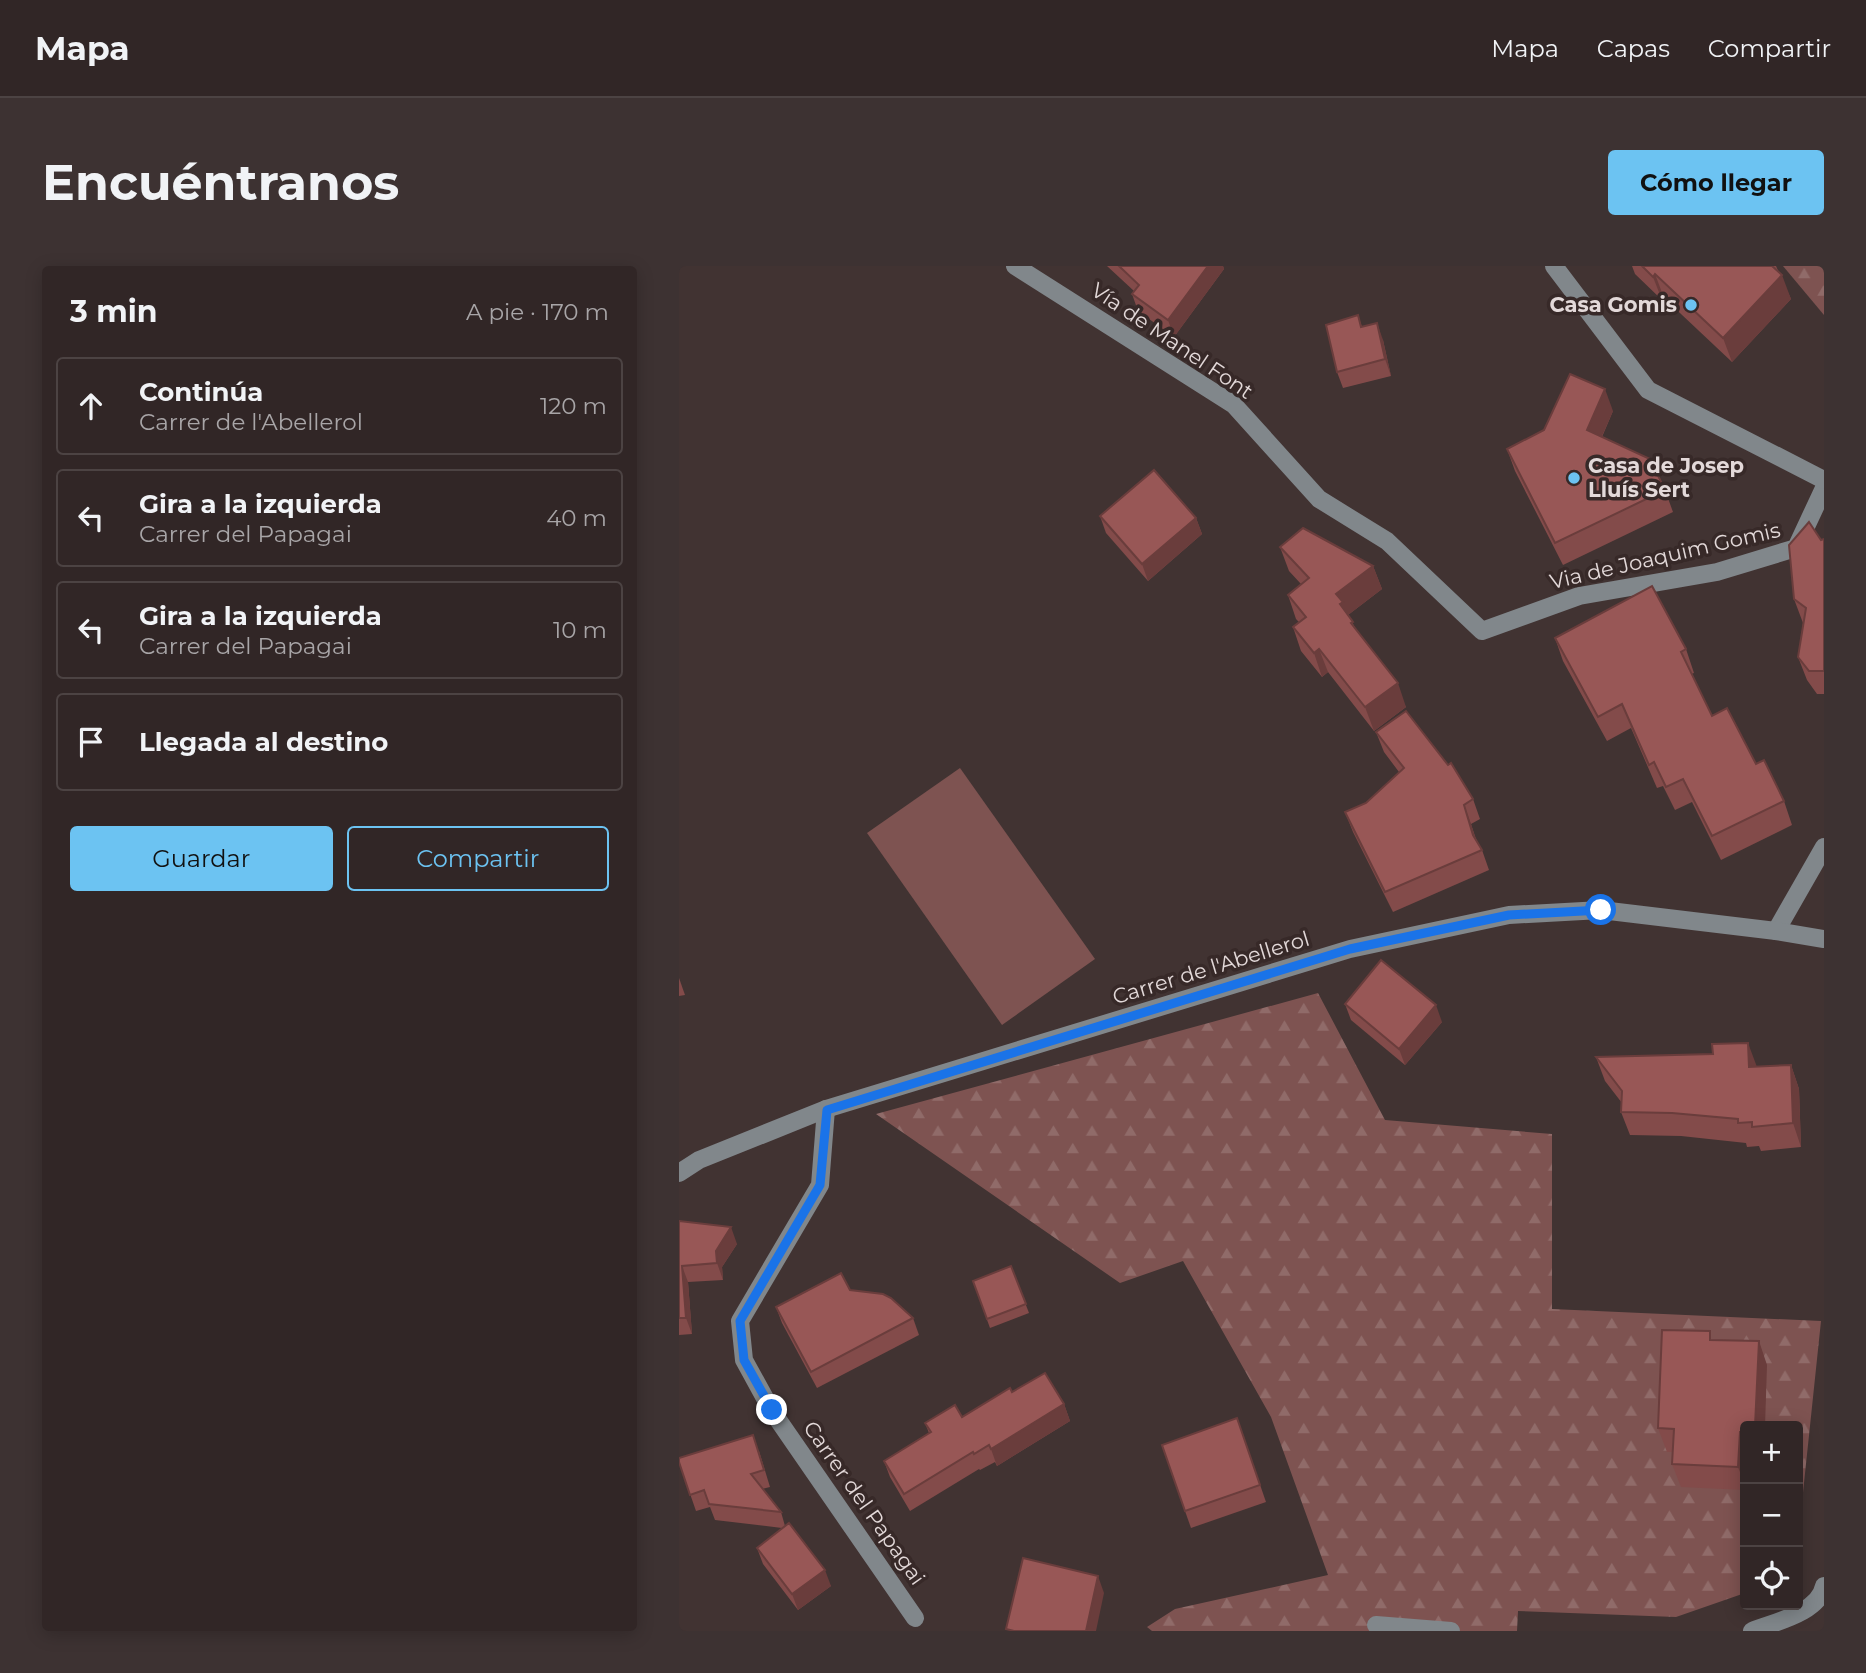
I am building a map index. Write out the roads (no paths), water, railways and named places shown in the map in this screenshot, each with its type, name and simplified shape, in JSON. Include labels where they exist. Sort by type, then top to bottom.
[{"type":"street","name":"Vía de Manel Font","points":[[1014,266],[1234,405],[1319,499],[1387,541],[1482,631]]},
{"type":"street","points":[[1554,266],[1649,390],[1824,480]]},
{"type":"street","name":"Via de Joaquim Gomis","points":[[1482,631],[1579,596],[1717,572],[1796,548],[1824,488]]},
{"type":"street","points":[[1776,931],[1824,847]]},
{"type":"street","name":"Carrer de l'Abellerol","points":[[679,1173],[699,1160],[827,1110],[1350,949],[1509,915],[1601,910],[1824,939]]},
{"type":"street","name":"Carrer del Papagai","points":[[827,1110],[820,1185],[740,1321],[744,1360],[772,1410],[915,1618]]},
{"type":"street","points":[[1752,1631],[1808,1608],[1822,1595],[1824,1586]]},
{"type":"street","points":[[1376,1625],[1451,1631]]},
{"type":"place","name":"Casa Gomis","points":[[1691,305]]},
{"type":"place","name":"Casa de Josep Lluís Sert","points":[[1574,478]]}]
